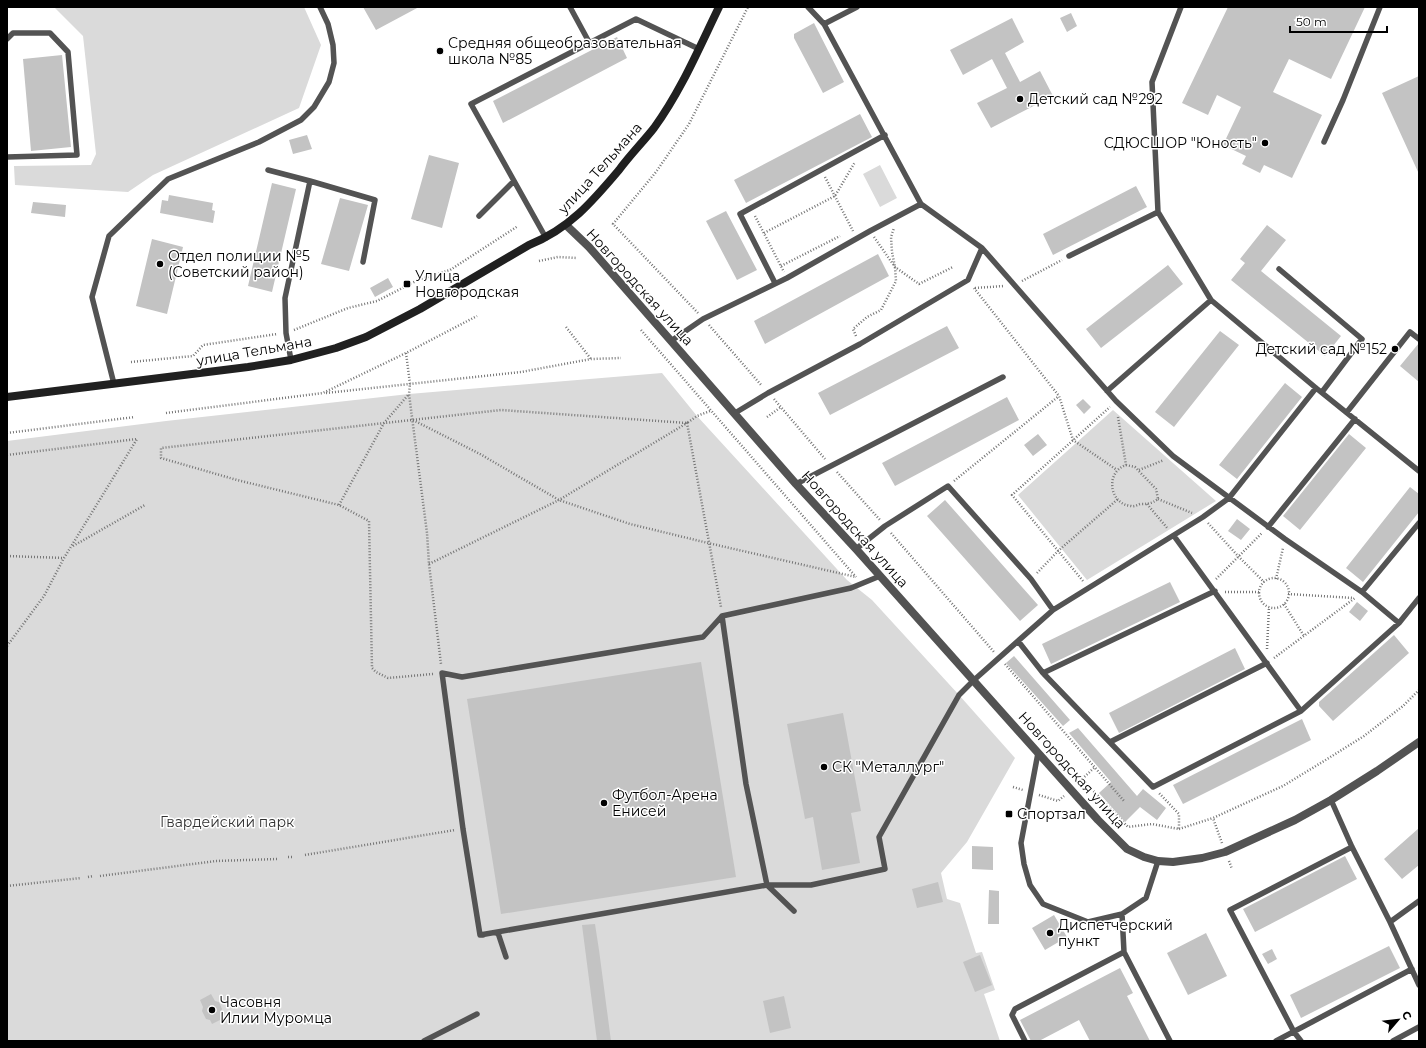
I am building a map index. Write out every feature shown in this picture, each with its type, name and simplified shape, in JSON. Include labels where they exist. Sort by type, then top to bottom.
[{"type":"main road","name":"улица Тельмана","points":[[7,397],[248,367],[291,360],[336,348],[366,337],[420,309],[529,245],[546,238],[566,225],[585,207],[606,185],[654,128],[680,88],[719,7]]},
{"type":"street","name":"Новгородская улица","points":[[566,225],[589,247],[796,484],[974,680],[1098,820],[1127,849],[1158,861]]},
{"type":"street","points":[[1158,861],[1173,862],[1202,858],[1225,852],[1295,820],[1377,771],[1419,742]]},
{"type":"lane","points":[[114,384],[92,297],[109,236],[168,180],[259,142],[302,120],[314,107],[329,82],[334,63],[333,45],[328,24],[320,7]]},
{"type":"lane","points":[[570,7],[589,42]]},
{"type":"lane","points":[[808,7],[824,24],[921,204],[982,248],[1116,401],[1173,456],[1268,527],[1362,592],[1399,623]]},
{"type":"lane","points":[[824,24],[857,7]]},
{"type":"lane","points":[[1181,7],[1152,82],[1158,212],[1211,300],[1316,388],[1419,471]]},
{"type":"lane","points":[[1324,142],[1343,100],[1380,7]]},
{"type":"lane","points":[[546,238],[471,104],[636,19],[699,48]]},
{"type":"lane","points":[[7,39],[13,33],[50,33],[68,52],[77,155],[7,156]]},
{"type":"lane","points":[[775,283],[740,214],[885,135]]},
{"type":"lane","points":[[268,170],[375,200],[363,262]]},
{"type":"lane","points":[[291,360],[286,333],[285,298],[310,181]]},
{"type":"lane","points":[[479,216],[514,181]]},
{"type":"lane","points":[[671,341],[703,319],[787,278],[921,204]]},
{"type":"lane","points":[[1069,256],[1158,212]]},
{"type":"lane","points":[[735,413],[768,393],[860,344],[968,280],[982,248]]},
{"type":"lane","points":[[1278,269],[1362,339],[1322,392]]},
{"type":"lane","points":[[1107,391],[1211,300]]},
{"type":"lane","points":[[1347,412],[1410,332],[1419,339]]},
{"type":"lane","points":[[796,484],[1004,377]]},
{"type":"lane","points":[[880,576],[851,588],[722,616],[703,637],[462,677],[442,672],[463,829],[480,935],[767,885],[811,885],[885,869],[879,837],[957,699],[974,680],[1053,610],[1174,536],[1229,498],[1316,388]]},
{"type":"lane","points":[[1268,527],[1355,418]]},
{"type":"lane","points":[[856,549],[885,526],[948,486],[1031,579],[1053,610]]},
{"type":"lane","points":[[1362,592],[1419,523]]},
{"type":"lane","points":[[1174,536],[1301,711]]},
{"type":"lane","points":[[1042,673],[1215,592]]},
{"type":"lane","points":[[1018,641],[1042,673],[1153,787],[1301,711],[1399,623],[1419,598]]},
{"type":"lane","points":[[722,616],[746,784],[767,885],[794,911]]},
{"type":"lane","points":[[1110,742],[1267,663]]},
{"type":"lane","points":[[1038,753],[1021,843],[1024,864],[1030,886],[1043,904],[1088,922],[1122,914],[1146,898],[1158,861]]},
{"type":"lane","points":[[1330,800],[1419,985]]},
{"type":"lane","points":[[1301,1041],[1294,1032],[1230,910],[1352,847]]},
{"type":"lane","points":[[1390,922],[1419,901]]},
{"type":"lane","points":[[1122,914],[1124,952],[1170,1041]]},
{"type":"lane","points":[[498,933],[506,957]]},
{"type":"lane","points":[[1025,1041],[1012,1015],[1015,1010],[1124,952]]},
{"type":"lane","points":[[1276,1041],[1412,969]]},
{"type":"lane","points":[[424,1041],[477,1014]]},
{"type":"lane","points":[[1393,1041],[1419,1027]]},
{"type":"path","points":[[748,7],[689,124],[656,172],[613,224],[703,319],[781,407],[1124,801]]},
{"type":"path","points":[[764,233],[835,196],[863,147]]},
{"type":"path","points":[[822,170],[857,238]]},
{"type":"path","points":[[751,208],[787,278]]},
{"type":"path","points":[[860,344],[853,329],[867,317],[881,310],[896,281],[891,237],[898,216]]},
{"type":"path","points":[[132,362],[193,356],[203,345],[286,333],[348,308],[378,301],[418,280],[450,270],[518,226]]},
{"type":"path","points":[[781,266],[852,230],[870,231],[895,268],[919,284],[953,268]]},
{"type":"path","points":[[1069,256],[1015,285],[974,288],[1059,396],[1073,440],[1117,470]]},
{"type":"path","points":[[539,261],[558,257],[577,258]]},
{"type":"path","points":[[323,393],[406,353],[477,316]]},
{"type":"path","points":[[566,327],[591,359]]},
{"type":"path","points":[[412,420],[480,454],[559,500],[630,524],[856,577],[641,330]]},
{"type":"path","points":[[406,353],[410,384],[409,394],[412,420],[427,533],[429,564],[442,672],[388,678],[376,672],[372,668],[369,521],[339,505],[237,480],[161,458],[161,448],[384,423],[412,420],[501,410],[687,423]]},
{"type":"path","points":[[166,413],[323,393],[521,372],[591,359],[621,358]]},
{"type":"path","points":[[339,505],[384,423],[409,394]]},
{"type":"path","points":[[948,486],[1059,396]]},
{"type":"path","points":[[1089,589],[1012,495],[1116,401]]},
{"type":"path","points":[[1116,401],[1126,466]]},
{"type":"path","points":[[767,416],[781,407]]},
{"type":"path","points":[[429,564],[559,500],[697,416],[710,411]]},
{"type":"path","points":[[7,433],[135,417]]},
{"type":"path","points":[[687,423],[722,616]]},
{"type":"path","points":[[7,455],[137,439],[64,558],[44,596],[7,646]]},
{"type":"path","points":[[1138,470],[1173,456]]},
{"type":"path","points":[[1121,467],[1135,467],[1156,489],[1158,499],[1153,503],[1131,506],[1120,502],[1114,495],[1111,486],[1114,474],[1121,467]]},
{"type":"path","points":[[1031,579],[1058,551],[1118,499]]},
{"type":"path","points":[[1158,499],[1203,517],[1264,582]]},
{"type":"path","points":[[1147,504],[1174,536]]},
{"type":"path","points":[[72,546],[145,505]]},
{"type":"path","points":[[1210,585],[1268,527]]},
{"type":"path","points":[[1276,579],[1285,539]]},
{"type":"path","points":[[7,556],[64,558]]},
{"type":"path","points":[[1272,578],[1284,582],[1288,590],[1284,604],[1277,608],[1269,607],[1261,602],[1259,592],[1261,585],[1264,582],[1272,578]]},
{"type":"path","points":[[1215,592],[1259,592]]},
{"type":"path","points":[[1267,663],[1362,592]]},
{"type":"path","points":[[1288,594],[1355,598]]},
{"type":"path","points":[[1284,604],[1304,636]]},
{"type":"path","points":[[1267,663],[1269,607]]},
{"type":"path","points":[[1094,768],[1082,779],[1128,827],[1152,824],[1179,829],[1213,818],[1290,782],[1364,736],[1403,706],[1419,690]]},
{"type":"path","points":[[1153,787],[1179,814],[1179,829]]},
{"type":"path","points":[[1013,788],[1058,801],[1071,789]]},
{"type":"path","points":[[1213,818],[1232,869]]},
{"type":"path","points":[[305,855],[463,829]]},
{"type":"path","points":[[288,857],[293,856]]},
{"type":"path","points":[[100,876],[216,861],[277,859]]},
{"type":"path","points":[[88,877],[93,876]]},
{"type":"path","points":[[7,886],[81,878]]},
{"type":"green space","points":[[54,7],[304,7],[321,45],[299,108],[153,175],[128,192],[15,185],[14,166],[91,165],[96,154],[83,36]]},
{"type":"green space","points":[[880,165],[897,198],[880,207],[863,174]]},
{"type":"green space","name":"Гвардейский парк","points":[[662,373],[697,416],[847,580],[872,600],[1015,758],[967,842],[941,873],[947,899],[960,903],[976,953],[982,952],[995,990],[984,994],[1000,1041],[7,1041],[7,441],[166,421],[409,394]]},
{"type":"green space","points":[[1113,410],[1216,501],[1087,580],[1018,495]]},
{"type":"building","points":[[363,7],[419,7],[376,30]]},
{"type":"building","points":[[1228,7],[1365,7],[1331,79],[1289,59],[1273,92],[1322,115],[1292,178],[1264,165],[1260,173],[1242,164],[1246,156],[1223,145],[1241,107],[1217,95],[1208,115],[1182,103]]},
{"type":"building","points":[[1071,13],[1077,26],[1067,32],[1060,18]]},
{"type":"building","points":[[1012,18],[1024,42],[1005,53],[1020,82],[1040,71],[1053,96],[991,128],[977,103],[1007,88],[992,59],[963,75],[950,50]]},
{"type":"building","points":[[814,23],[844,82],[823,93],[794,38],[794,34]]},
{"type":"building","points":[[617,37],[627,58],[503,123],[493,101]]},
{"type":"building","points":[[62,55],[71,147],[31,151],[23,59]]},
{"type":"building","points":[[1419,76],[1419,174],[1382,93]]},
{"type":"building","points":[[860,114],[872,137],[746,203],[734,180]]},
{"type":"building","points":[[307,135],[312,149],[293,154],[289,140]]},
{"type":"building","points":[[429,155],[459,163],[442,228],[411,219]]},
{"type":"building","points":[[272,183],[296,189],[272,292],[248,286]]},
{"type":"building","points":[[1136,186],[1147,207],[1053,255],[1043,234]]},
{"type":"building","points":[[169,195],[213,203],[212,210],[215,211],[213,223],[160,213],[162,200],[168,201]]},
{"type":"building","points":[[340,198],[368,205],[349,271],[321,264]]},
{"type":"building","points":[[33,202],[66,205],[65,217],[31,213]]},
{"type":"building","points":[[726,211],[757,270],[737,280],[706,221]]},
{"type":"building","points":[[1267,225],[1286,240],[1261,271],[1341,336],[1325,356],[1231,280],[1245,263],[1240,259]]},
{"type":"building","points":[[152,239],[183,247],[167,314],[136,306]]},
{"type":"building","points":[[878,254],[889,276],[765,344],[754,321]]},
{"type":"building","points":[[1168,265],[1183,284],[1101,348],[1086,329]]},
{"type":"building","points":[[388,278],[393,287],[375,297],[370,288]]},
{"type":"building","points":[[947,326],[959,348],[830,415],[818,393]]},
{"type":"building","points":[[1220,331],[1239,345],[1174,427],[1155,412]]},
{"type":"building","points":[[1419,343],[1419,382],[1400,366]]},
{"type":"building","points":[[1285,383],[1302,397],[1237,479],[1219,465]]},
{"type":"building","points":[[1007,397],[1019,420],[895,486],[882,463]]},
{"type":"building","points":[[1083,399],[1091,407],[1084,414],[1076,405]]},
{"type":"building","points":[[1038,434],[1047,445],[1033,456],[1024,445]]},
{"type":"building","points":[[1349,434],[1366,448],[1300,530],[1283,516]]},
{"type":"building","points":[[1410,487],[1419,494],[1419,512],[1363,582],[1346,568]]},
{"type":"building","points":[[945,500],[1038,605],[1020,621],[927,516]]},
{"type":"building","points":[[1237,519],[1250,529],[1241,540],[1228,531]]},
{"type":"building","points":[[1170,582],[1180,602],[1051,664],[1042,644]]},
{"type":"building","points":[[1357,602],[1368,611],[1360,621],[1349,612]]},
{"type":"building","points":[[1394,635],[1409,653],[1333,721],[1319,706],[1319,702]]},
{"type":"building","points":[[1235,648],[1245,669],[1119,733],[1109,713]]},
{"type":"building","points":[[1014,656],[1070,720],[1063,726],[1006,663]]},
{"type":"building","name":"Футбол-Арена Енисей","points":[[701,662],[736,877],[501,914],[467,699]]},
{"type":"building","name":"СК \"Металлург\"","points":[[843,713],[861,811],[851,813],[860,863],[822,870],[813,817],[805,819],[787,724]]},
{"type":"building","points":[[1302,719],[1311,740],[1183,804],[1173,785]]},
{"type":"building","points":[[1078,728],[1137,796],[1143,789],[1166,808],[1157,820],[1140,807],[1125,822],[1099,793],[1111,782],[1069,733]]},
{"type":"building","points":[[1419,828],[1419,865],[1402,879],[1384,859]]},
{"type":"building","points":[[972,846],[993,847],[993,870],[972,869]]},
{"type":"building","points":[[1345,856],[1357,879],[1255,932],[1243,909]]},
{"type":"building","points":[[938,882],[943,902],[917,908],[912,889]]},
{"type":"building","points":[[989,890],[999,891],[999,924],[988,924]]},
{"type":"building","name":"Диспетчерский пункт","points":[[1054,915],[1067,937],[1045,950],[1032,928]]},
{"type":"building","points":[[595,924],[611,1041],[597,1041],[582,925]]},
{"type":"building","points":[[1206,933],[1227,976],[1188,995],[1167,953]]},
{"type":"building","points":[[1389,946],[1400,968],[1301,1018],[1290,995]]},
{"type":"building","points":[[1272,949],[1277,959],[1268,964],[1262,954]]},
{"type":"building","points":[[980,955],[992,985],[975,992],[963,962]]},
{"type":"building","points":[[1120,968],[1133,993],[1127,996],[1150,1041],[1090,1041],[1079,1020],[1039,1041],[1031,1041],[1020,1020]]},
{"type":"building","name":"Часовня Илии Муромца","points":[[211,994],[215,1001],[219,1002],[222,1009],[221,1013],[224,1018],[212,1024],[210,1020],[206,1019],[202,1011],[203,1007],[200,1000]]},
{"type":"building","points":[[784,996],[791,1028],[770,1033],[763,1001]]},
{"type":"place","name":"Средняя общеобразовательная школа №85","points":[[440,51]]},
{"type":"place","name":"Детский сад №292","points":[[1020,99]]},
{"type":"place","name":"СДЮСШОР \"Юность\"","points":[[1265,143]]},
{"type":"place","name":"Отдел полиции №5 (Советский район)","points":[[160,264]]},
{"type":"place","name":"Улица Новгородская","points":[[407,284]]},
{"type":"place","name":"Детский сад №152","points":[[1395,349]]},
{"type":"place","name":"СК \"Металлург\"","points":[[824,767]]},
{"type":"place","name":"Футбол-Арена Енисей","points":[[604,803]]},
{"type":"place","name":"Спортзал","points":[[1009,814]]},
{"type":"place","name":"Диспетчерский пункт","points":[[1050,933]]},
{"type":"place","name":"Часовня Илии Муромца","points":[[212,1010]]}]
